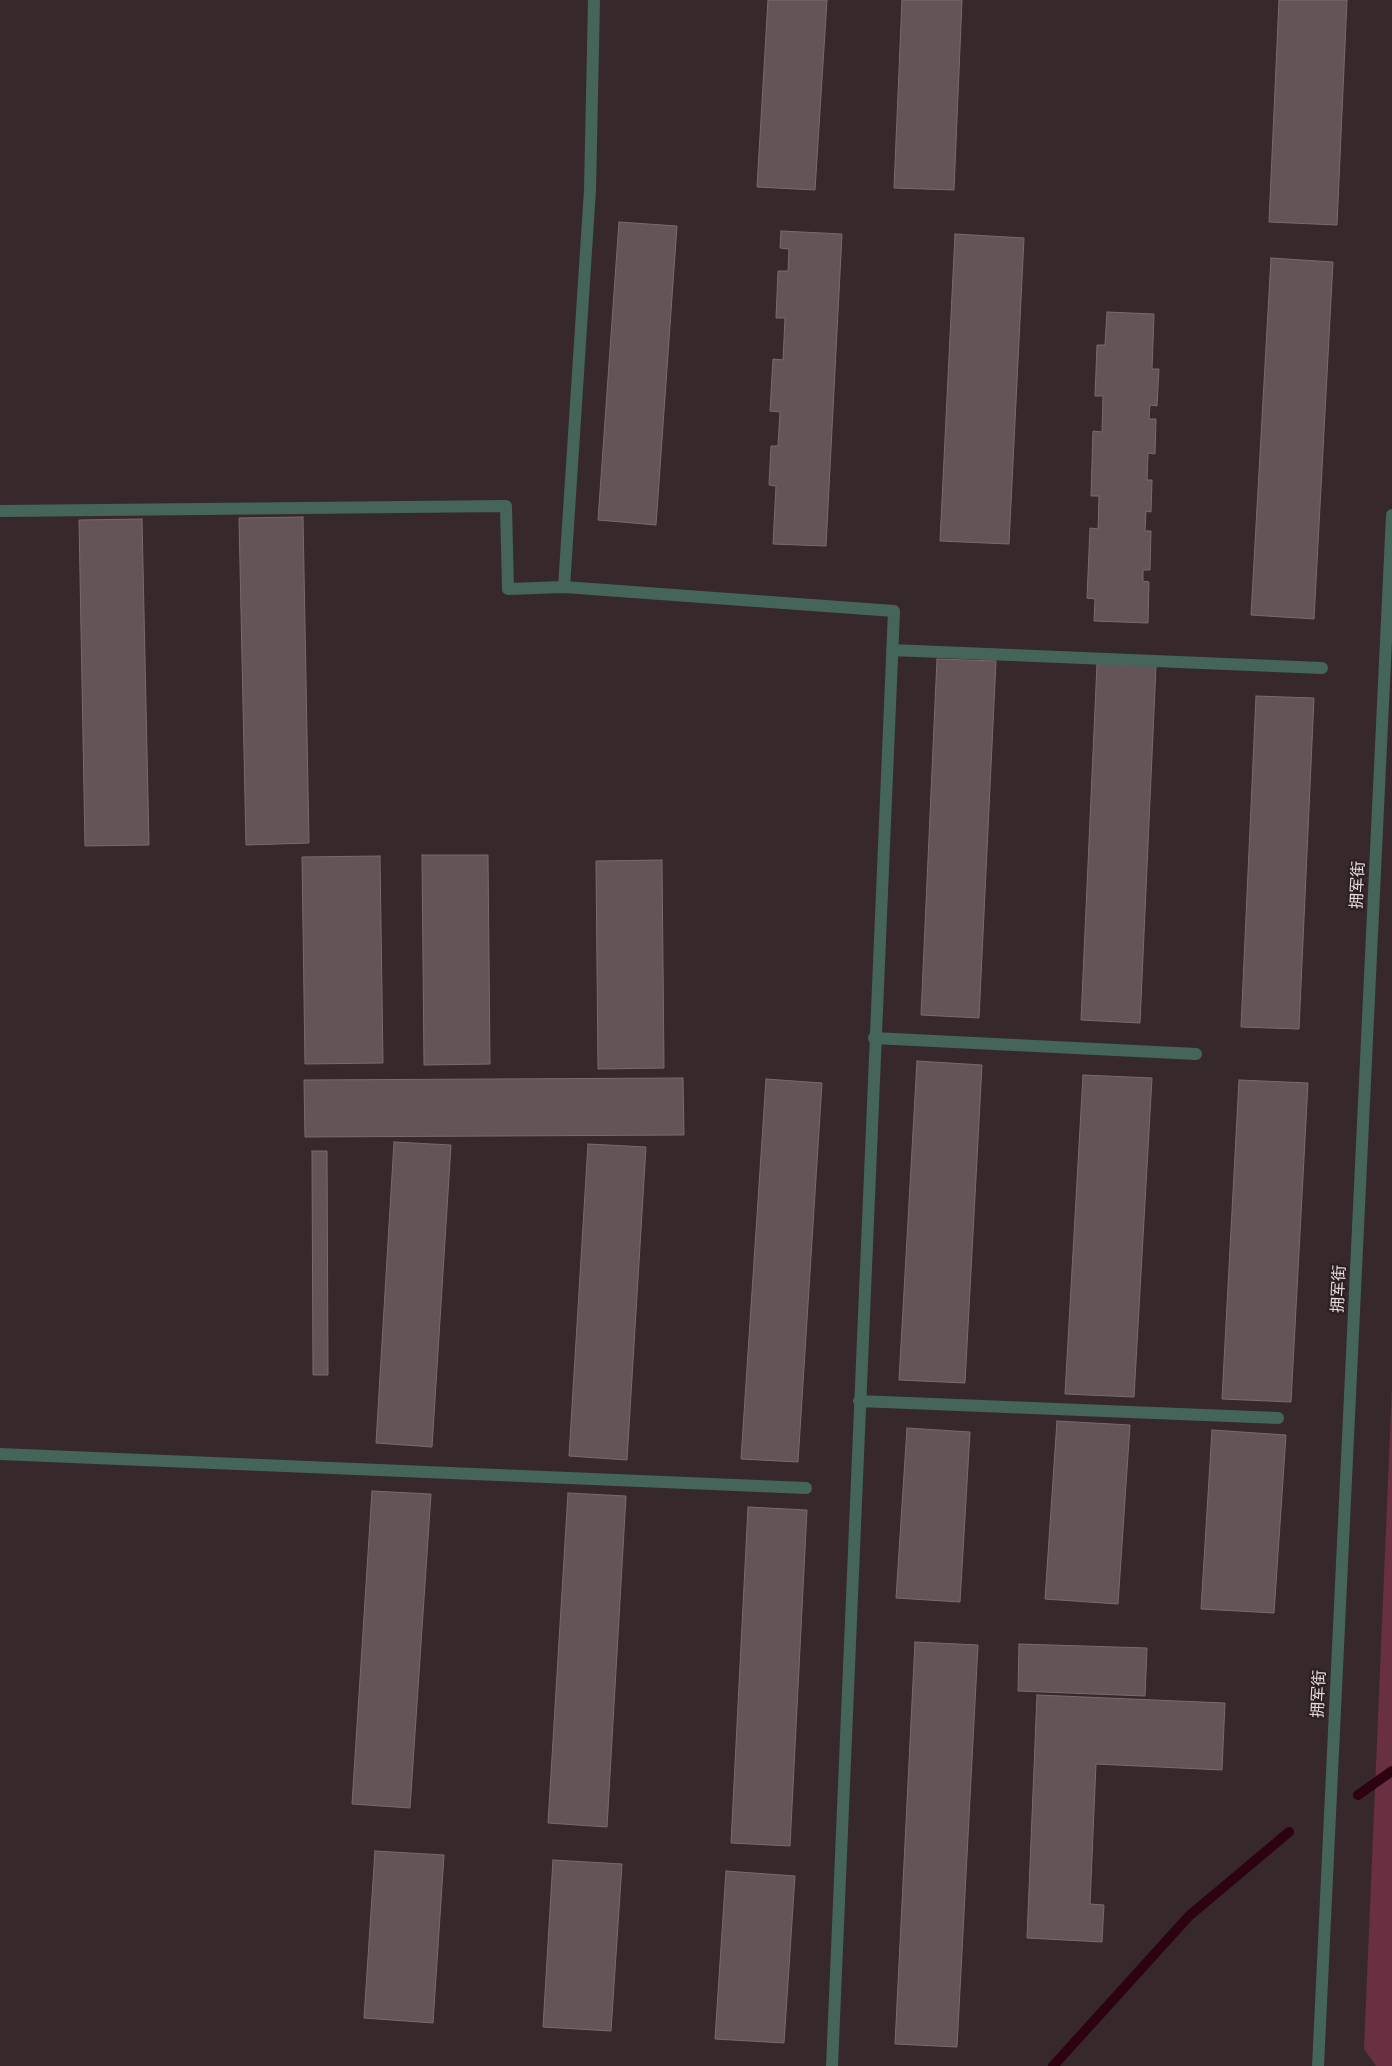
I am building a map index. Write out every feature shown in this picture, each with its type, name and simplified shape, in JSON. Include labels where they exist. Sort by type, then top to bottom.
[{"type":"street","points":[[564,588],[590,190],[594,0]]},
{"type":"street","points":[[0,512],[506,506],[508,590],[564,588],[894,612],[874,1038],[832,2066]]},
{"type":"street","name":"拥军街","points":[[1318,2066],[1387,729],[1392,514]]},
{"type":"street","points":[[892,650],[1322,668]]},
{"type":"street","points":[[874,1038],[1196,1054]]},
{"type":"street","points":[[859,1401],[1278,1418]]},
{"type":"street","points":[[0,1454],[806,1488]]},
{"type":"shaded area","points":[[1392,1386],[1392,2066],[1376,2066],[1364,2049]]},
{"type":"building","points":[[768,0],[827,0],[815,190],[757,187]]},
{"type":"building","points":[[902,0],[962,0],[954,190],[894,188]]},
{"type":"building","points":[[1279,0],[1347,0],[1337,225],[1269,222]]},
{"type":"building","points":[[619,222],[677,226],[656,525],[598,520]]},
{"type":"building","points":[[781,231],[842,234],[826,546],[773,544],[776,486],[769,485],[771,446],[778,446],[780,412],[770,411],[773,359],[783,360],[785,318],[776,318],[778,271],[788,271],[789,249],[780,248]]},
{"type":"building","points":[[955,234],[1024,238],[1009,544],[940,541]]},
{"type":"building","points":[[1271,258],[1333,262],[1314,619],[1251,615]]},
{"type":"building","points":[[1107,312],[1154,314],[1152,369],[1159,369],[1157,406],[1150,405],[1149,419],[1156,419],[1155,454],[1148,453],[1147,480],[1152,480],[1151,512],[1146,511],[1145,531],[1151,531],[1150,570],[1143,570],[1143,581],[1149,582],[1148,623],[1094,621],[1095,599],[1087,598],[1090,528],[1098,529],[1099,496],[1091,496],[1093,431],[1102,432],[1103,396],[1095,396],[1097,345],[1105,345]]},
{"type":"building","points":[[303,517],[309,843],[246,845],[239,518]]},
{"type":"building","points":[[142,519],[149,845],[85,846],[79,520]]},
{"type":"building","points":[[937,659],[996,661],[979,1018],[921,1015]]},
{"type":"building","points":[[1097,664],[1156,666],[1140,1023],[1081,1020]]},
{"type":"building","points":[[1256,696],[1314,698],[1299,1029],[1241,1027]]},
{"type":"building","points":[[422,855],[488,855],[490,1064],[424,1065]]},
{"type":"building","points":[[380,856],[383,1063],[305,1064],[302,857]]},
{"type":"building","points":[[662,860],[664,1068],[598,1069],[596,861]]},
{"type":"building","points":[[917,1061],[982,1065],[965,1383],[899,1380]]},
{"type":"building","points":[[1083,1075],[1152,1078],[1134,1397],[1065,1394]]},
{"type":"building","points":[[683,1078],[684,1135],[305,1137],[304,1080]]},
{"type":"building","points":[[766,1079],[822,1083],[798,1462],[741,1459]]},
{"type":"building","points":[[1239,1080],[1308,1083],[1291,1402],[1222,1399]]},
{"type":"building","points":[[394,1142],[451,1145],[432,1447],[376,1443]]},
{"type":"building","points":[[588,1144],[646,1147],[627,1460],[569,1456]]},
{"type":"building","points":[[312,1151],[327,1151],[328,1375],[313,1375]]},
{"type":"building","points":[[1057,1421],[1130,1425],[1118,1604],[1045,1599]]},
{"type":"building","points":[[907,1428],[970,1432],[960,1602],[896,1598]]},
{"type":"building","points":[[1212,1430],[1286,1435],[1274,1613],[1201,1609]]},
{"type":"building","points":[[372,1491],[431,1494],[410,1808],[352,1804]]},
{"type":"building","points":[[568,1493],[626,1496],[607,1827],[548,1823]]},
{"type":"building","points":[[748,1507],[807,1510],[790,1846],[731,1843]]},
{"type":"building","points":[[915,1642],[978,1645],[957,2047],[895,2044]]},
{"type":"building","points":[[1019,1644],[1147,1648],[1145,1696],[1018,1691]]},
{"type":"building","points":[[1037,1695],[1225,1703],[1222,1770],[1096,1764],[1090,1904],[1104,1905],[1102,1942],[1027,1938]]},
{"type":"building","points":[[375,1851],[444,1855],[433,2023],[364,2018]]},
{"type":"building","points":[[553,1860],[622,1864],[611,2031],[543,2027]]},
{"type":"building","points":[[726,1871],[795,1876],[784,2043],[715,2039]]},
{"type":"waterway","points":[[1358,1795],[1392,1771]]},
{"type":"waterway","points":[[1053,2066],[1189,1916],[1289,1832]]}]
